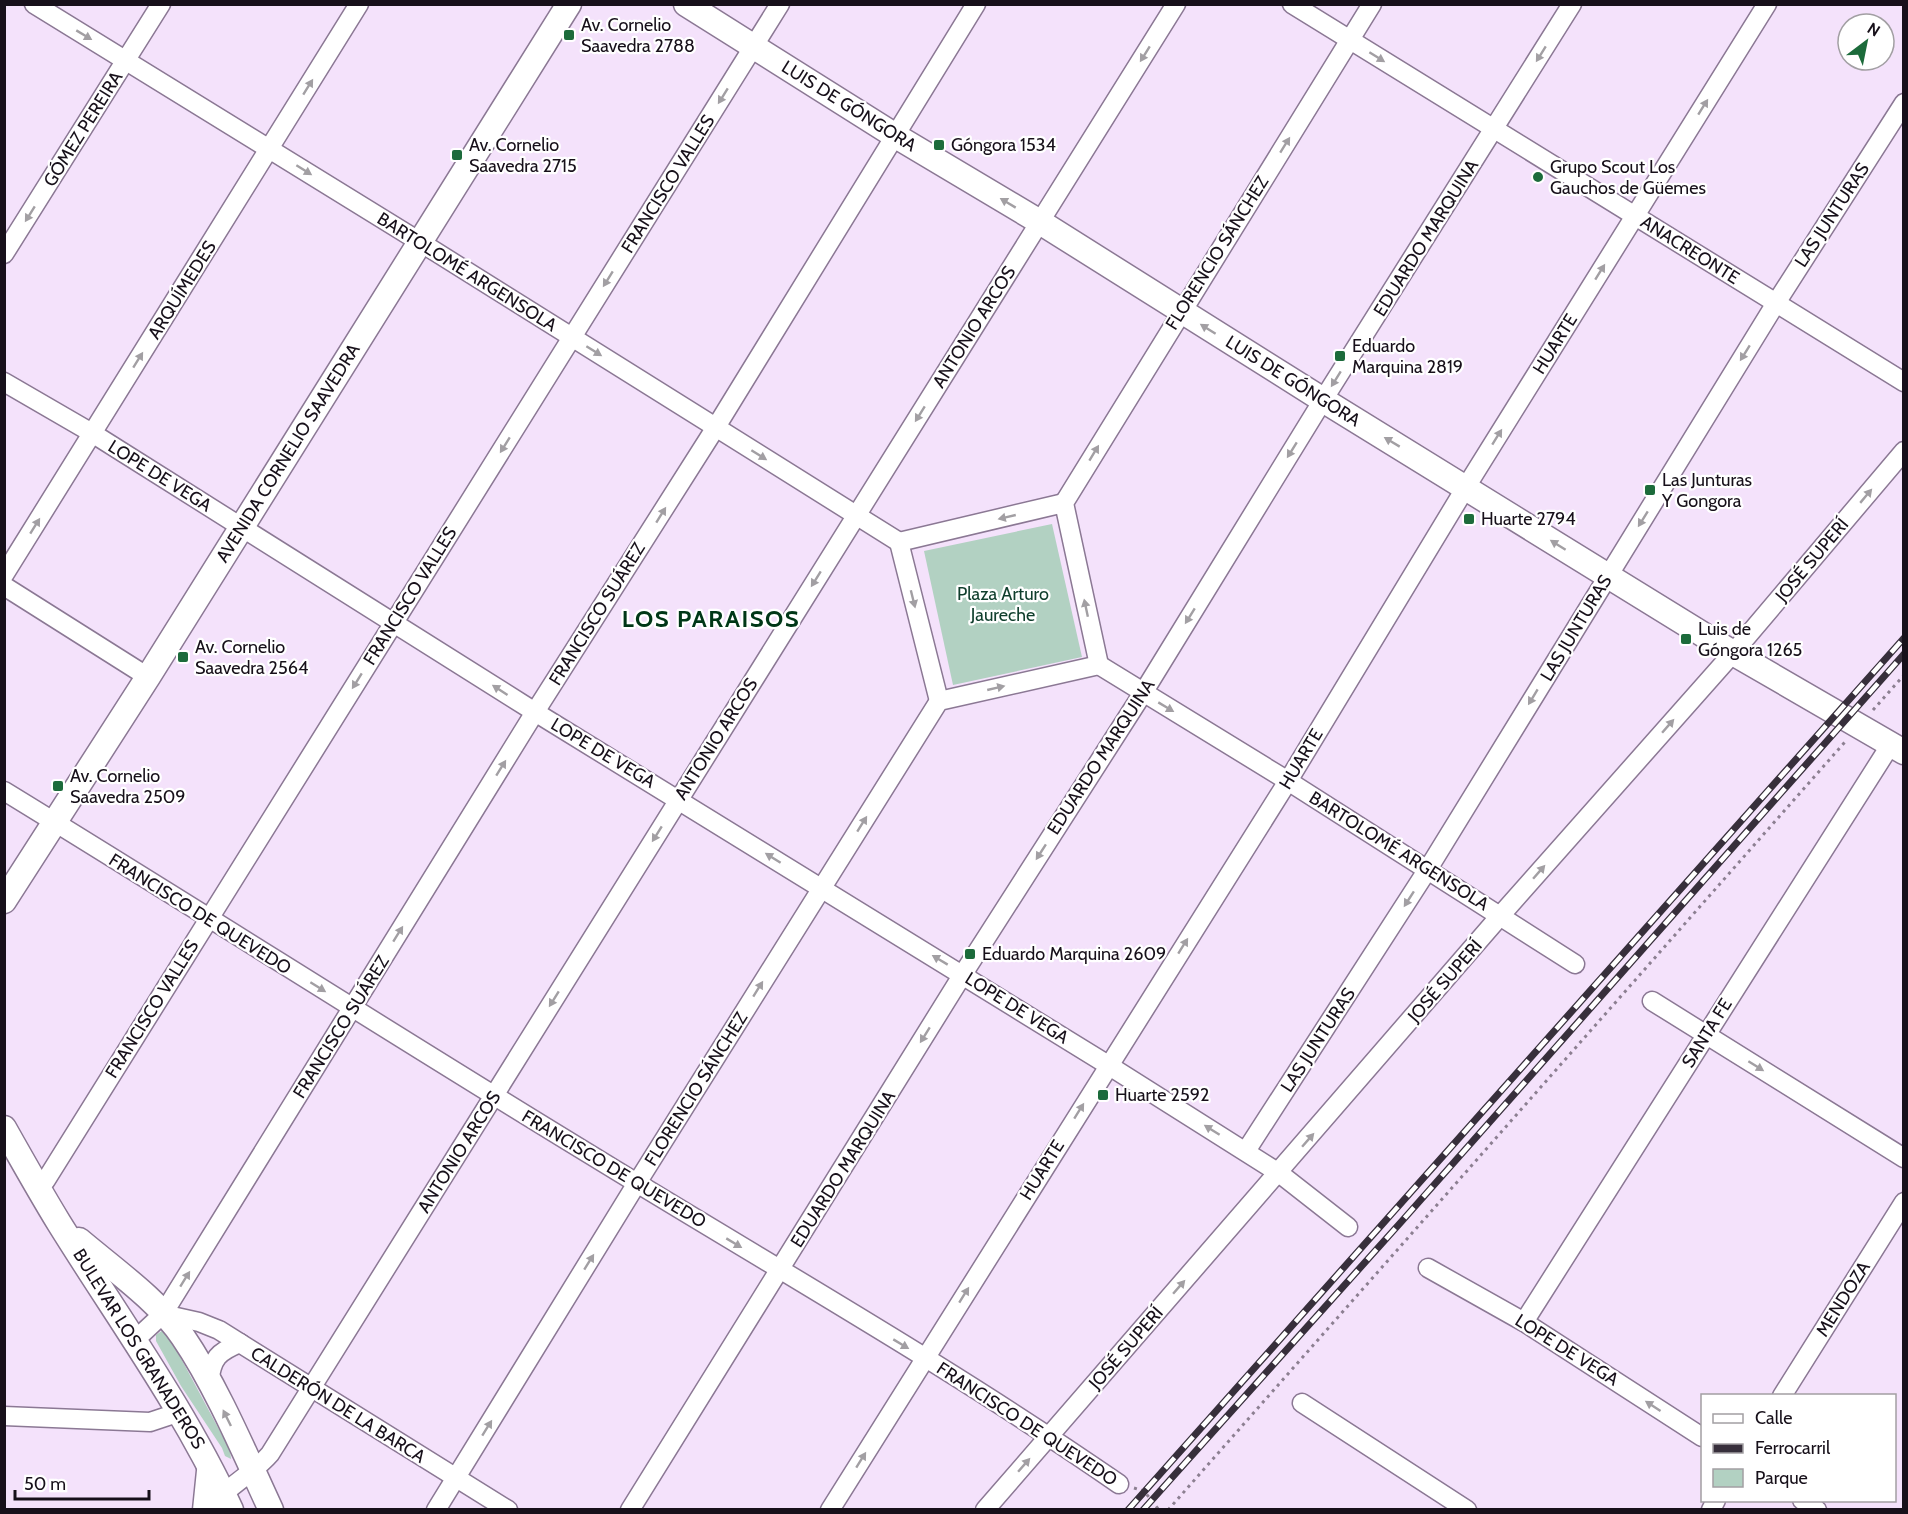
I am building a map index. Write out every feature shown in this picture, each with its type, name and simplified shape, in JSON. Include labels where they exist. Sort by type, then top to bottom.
[{"type":"main road","name":"AVENIDA CORNELIO SAAVEDRA","points":[[4,901],[148,677],[569,4]]},
{"type":"main road","name":"LUIS DE GÓNGORA","points":[[686,4],[1733,653],[1897,748]]},
{"type":"main road","name":"BULEVAR LOS GRANADEROS","points":[[4,1128],[59,1223],[135,1340],[207,1458],[221,1504]]},
{"type":"main road","name":"BULEVAR LOS GRANADEROS","points":[[59,1223],[143,1293],[183,1336],[209,1382],[271,1509]]},
{"type":"street","name":"BARTOLOMÉ ARGENSOLA","points":[[34,4],[899,542]]},
{"type":"street","name":"GÓMEZ PEREIRA","points":[[4,254],[161,4]]},
{"type":"street","name":"ARQUÍMEDES","points":[[4,575],[359,4]]},
{"type":"street","name":"FRANCISCO VALLES","points":[[39,1188],[780,4]]},
{"type":"street","name":"FRANCISCO SUÁREZ","points":[[135,1340],[163,1314],[535,712],[716,427],[976,4]]},
{"type":"street","name":"ANTONIO ARCOS","points":[[221,1504],[270,1454],[1176,4]]},
{"type":"street","name":"ANACREONTE","points":[[1292,4],[1904,382]]},
{"type":"street","name":"FLORENCIO SÁNCHEZ","points":[[1064,503],[1372,4]]},
{"type":"street","name":"EDUARDO MARQUINA","points":[[630,1509],[963,974],[1143,693],[1323,400],[1495,130],[1572,4]]},
{"type":"street","name":"HUARTE","points":[[830,1509],[1288,781],[1466,487],[1767,4]]},
{"type":"street","name":"LAS JUNTURAS","points":[[1246,1151],[1428,869],[1776,303],[1904,103]]},
{"type":"street","name":"LOPE DE VEGA","points":[[4,382],[92,433],[535,712],[963,974],[1246,1151],[1279,1173],[1348,1227]]},
{"type":"street","name":"JOSÉ SUPERÍ","points":[[985,1509],[1500,916],[1733,653],[1904,452]]},
{"type":"street","points":[[1064,503],[1099,665],[939,701],[899,542],[1064,503]]},
{"type":"street","points":[[4,586],[148,677]]},
{"type":"street","name":"BARTOLOMÉ ARGENSOLA","points":[[1099,665],[1288,781],[1575,964]]},
{"type":"street","name":"FLORENCIO SÁNCHEZ","points":[[436,1509],[939,701]]},
{"type":"street","name":"SANTA FE","points":[[1524,1322],[1706,1035],[1897,748]]},
{"type":"street","name":"FRANCISCO DE QUEVEDO","points":[[4,791],[352,1009],[925,1358],[1049,1436],[1119,1484]]},
{"type":"street","points":[[1652,1001],[1904,1158]]},
{"type":"street","name":"MENDOZA","points":[[1783,1394],[1904,1202]]},
{"type":"street","name":"LOPE DE VEGA","points":[[1428,1268],[1524,1322],[1701,1436]]},
{"type":"street","name":"CALDERÓN DE LA BARCA","points":[[163,1314],[199,1322],[219,1330],[508,1509]]},
{"type":"street","points":[[209,1382],[213,1363],[220,1353],[240,1343]]},
{"type":"street","points":[[1302,1403],[1467,1509]]},
{"type":"street","points":[[4,1416],[150,1422],[180,1412]]},
{"type":"street","points":[[202,1509],[207,1458]]},
{"type":"path","points":[[1168,1509],[1904,675]]},
{"type":"path","name":"FRANCISCO DE QUEVEDO","points":[[1119,1484],[1144,1491],[1159,1509]]},
{"type":"green space","name":"Plaza Arturo Jaureche","points":[[1052,524],[1082,657],[953,685],[924,551]]},
{"type":"green space","points":[[163,1330],[168,1334],[230,1450],[231,1459],[225,1456],[156,1341],[156,1335]]},
{"type":"railway","points":[[1128,1510],[1904,638]]},
{"type":"railway","points":[[1143,1510],[1904,654]]},
{"type":"place","name":"Av. Cornelio Saavedra 2788","points":[[569,35]]},
{"type":"place","name":"Góngora 1534","points":[[939,145]]},
{"type":"place","name":"Av. Cornelio Saavedra 2715","points":[[457,155]]},
{"type":"place","name":"Grupo Scout Los Gauchos de Güemes","points":[[1538,177]]},
{"type":"place","name":"Eduardo Marquina 2819","points":[[1340,356]]},
{"type":"place","name":"Las Junturas Y Gongora","points":[[1650,490]]},
{"type":"place","name":"Huarte 2794","points":[[1469,519]]},
{"type":"place","name":"Luis de Góngora 1265","points":[[1686,639]]},
{"type":"place","name":"Av. Cornelio Saavedra 2564","points":[[183,657]]},
{"type":"place","name":"Av. Cornelio Saavedra 2509","points":[[58,786]]},
{"type":"place","name":"Eduardo Marquina 2609","points":[[970,954]]},
{"type":"place","name":"Huarte 2592","points":[[1103,1095]]},
{"type":"district","name":"LOS PARAISOS","points":[[711,618]]}]
